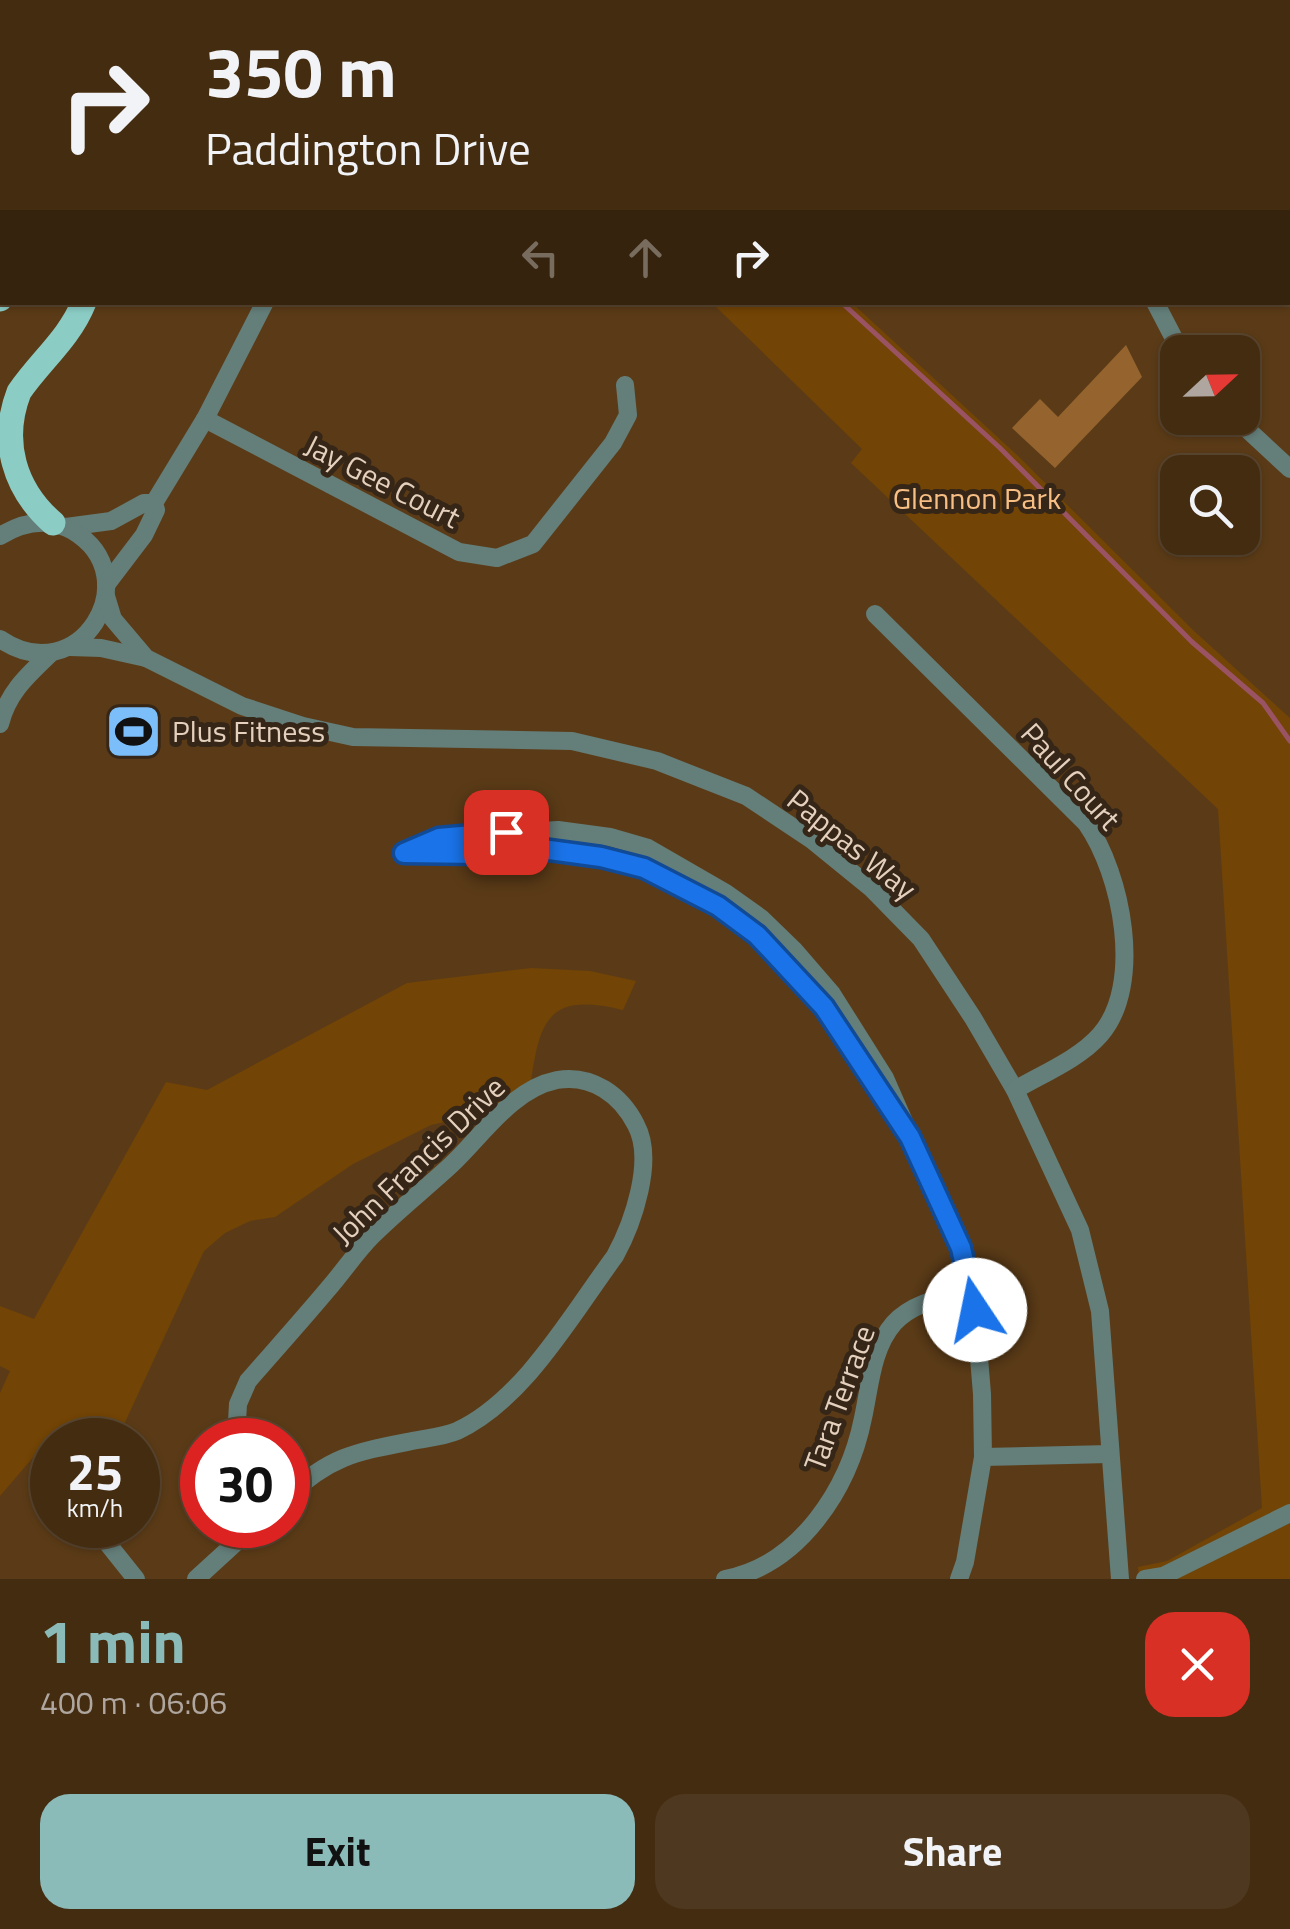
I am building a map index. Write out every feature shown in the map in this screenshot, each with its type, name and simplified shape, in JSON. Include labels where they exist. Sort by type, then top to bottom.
[{"type":"highway","points":[[59,525],[20,491],[6,458],[6,423],[12,403],[68,335],[83,305]]},
{"type":"street","points":[[0,639],[12,648],[50,654],[70,648],[87,635],[100,617],[106,590],[144,535],[156,510],[154,503],[205,418],[264,305]]},
{"type":"street","points":[[1157,305],[1172,335]]},
{"type":"street","name":"Jay Gee Court","points":[[205,418],[460,552],[497,558],[533,544],[613,443],[628,415],[625,385]]},
{"type":"street","points":[[1253,435],[1290,469]]},
{"type":"street","points":[[0,536],[9,524],[111,521],[144,502],[154,503]]},
{"type":"street","name":"Pappas Way","points":[[59,525],[81,536],[94,550],[113,620],[146,658]]},
{"type":"street","name":"Paul Court","points":[[875,614],[1086,823],[1099,842],[1116,883],[1125,974],[1120,1002],[1098,1038],[1015,1090]]},
{"type":"street","name":"Pappas Way","points":[[70,648],[102,648],[146,658],[216,696],[304,726],[353,737],[572,741],[657,761],[746,796],[812,840],[871,888],[921,939],[973,1018],[1015,1090],[1080,1230],[1100,1312],[1120,1579]]},
{"type":"street","points":[[0,724],[17,686],[50,654]]},
{"type":"street","points":[[910,1137],[806,985],[757,935],[718,906],[644,868],[601,857],[542,849],[426,856],[404,853],[439,838],[558,830],[610,836],[648,848],[726,892],[761,918],[832,994],[886,1078],[961,1248],[972,1290],[982,1394],[983,1457],[965,1562],[958,1579]]},
{"type":"street","name":"John Francis Drive","points":[[237,1418],[238,1404],[248,1381],[370,1237],[452,1164],[512,1103],[556,1080],[580,1080],[606,1089],[628,1110],[640,1133],[645,1161],[627,1234],[616,1256],[514,1392],[482,1418],[452,1434],[352,1453],[310,1475]]},
{"type":"street","name":"Tara Terrace","points":[[726,1579],[770,1564],[795,1545],[840,1484],[856,1447],[873,1366],[892,1325],[906,1312],[924,1304],[972,1290]]},
{"type":"street","points":[[983,1457],[1109,1454]]},
{"type":"street","points":[[1145,1579],[1163,1576],[1290,1513]]},
{"type":"street","points":[[111,1548],[136,1579]]},
{"type":"street","points":[[196,1579],[230,1548]]},
{"type":"green space","name":"Glennon Park","points":[[714,305],[854,305],[1017,455],[1194,631],[1290,718],[1290,1579],[1139,1579],[1138,1567],[1167,1561],[1262,1508],[1218,809],[851,463],[862,449]]},
{"type":"green space","points":[[531,968],[590,971],[636,981],[623,1010],[580,1005],[553,1015],[539,1041],[531,1082],[483,1114],[431,1125],[353,1164],[275,1217],[250,1221],[225,1233],[204,1251],[127,1418],[30,1418],[30,1461],[0,1496],[0,1393],[10,1371],[0,1366],[0,1306],[34,1319],[166,1082],[207,1090],[407,983]]},
{"type":"building","points":[[1126,345],[1142,377],[1055,468],[1012,428],[1040,399],[1058,417]]},
{"type":"waterway","points":[[844,305],[1000,448],[1192,642],[1263,703],[1290,741]]},
{"type":"place","name":"Plus Fitness","points":[[133,731]]},
{"type":"route","points":[[506,832],[439,838],[404,853],[426,856],[542,849],[644,868],[718,906],[757,935],[797,974],[824,1007],[910,1137],[961,1248],[975,1310]]}]
